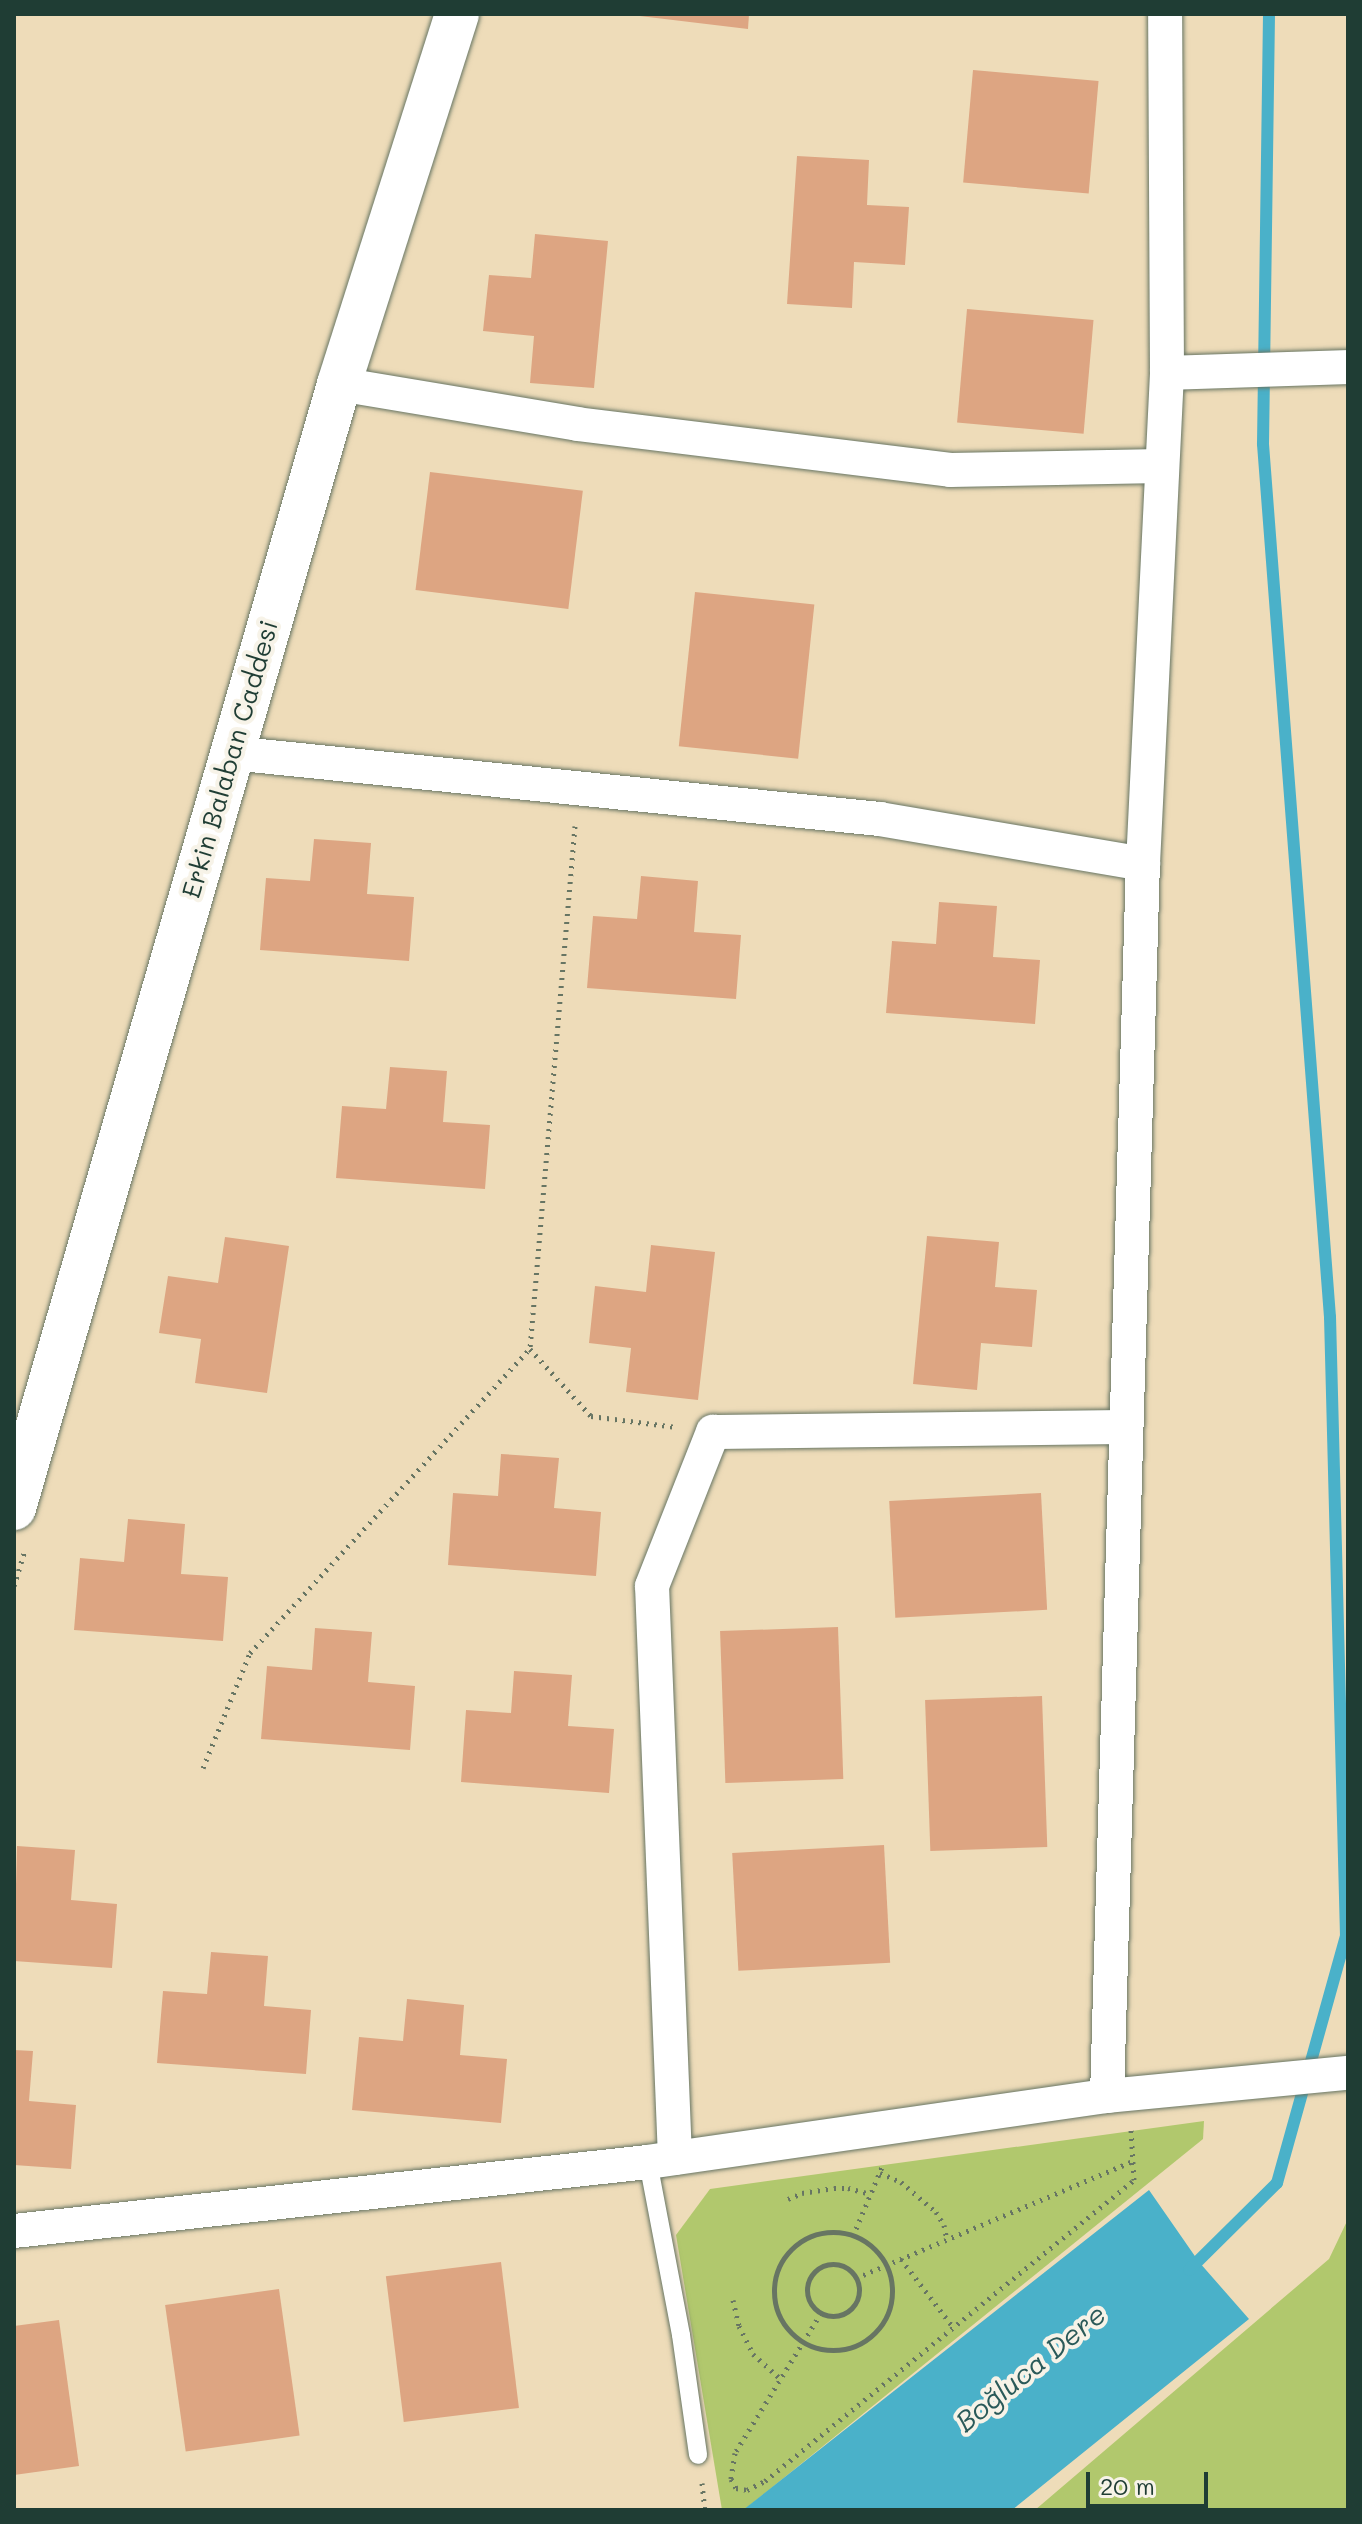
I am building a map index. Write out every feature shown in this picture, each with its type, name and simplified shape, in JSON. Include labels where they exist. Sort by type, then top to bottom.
[{"type":"street","name":"Erkin Balaban Caddesi","points":[[14,1508],[339,384],[457,14]]},
{"type":"street","points":[[1118,2095],[1126,1427],[1143,864],[1167,373],[1165,14]]},
{"type":"street","points":[[1167,373],[1348,367]]},
{"type":"street","points":[[339,384],[577,424],[950,470],[1162,466]]},
{"type":"street","points":[[231,753],[880,819],[1143,864]]},
{"type":"street","points":[[662,2160],[652,1586],[713,1432],[1126,1427]]},
{"type":"street","points":[[14,2231],[662,2160],[1118,2095],[1348,2073]]},
{"type":"lane","points":[[662,2160],[698,2455]]},
{"type":"path","points":[[203,1768],[250,1653],[530,1349],[578,787]]},
{"type":"path","points":[[530,1349],[591,1416],[713,1432]]},
{"type":"path","points":[[821,2313],[735,2453],[731,2479],[736,2488],[747,2490],[765,2481],[1134,2180],[1133,2161],[1118,2095]]},
{"type":"path","points":[[853,2236],[880,2173],[895,2125]]},
{"type":"path","points":[[856,2278],[1133,2161]]},
{"type":"path","points":[[880,2173],[901,2182],[936,2212],[947,2240]]},
{"type":"path","points":[[788,2199],[802,2193],[834,2188],[870,2194]]},
{"type":"path","points":[[827,2232],[853,2236],[879,2253],[886,2265],[892,2288],[890,2307],[882,2324],[868,2339],[850,2347],[830,2350],[805,2342],[782,2320],[775,2302],[775,2282],[781,2264],[808,2237],[827,2232]]},
{"type":"path","points":[[901,2259],[953,2327]]},
{"type":"path","points":[[834,2264],[850,2270],[856,2278],[858,2295],[849,2310],[832,2316],[821,2313],[807,2297],[812,2273],[818,2268],[834,2264]]},
{"type":"path","points":[[733,2300],[743,2338],[765,2368],[782,2380]]},
{"type":"green space","points":[[1204,2121],[1203,2139],[744,2510],[722,2510],[676,2235],[710,2189]]},
{"type":"green space","points":[[1348,2219],[1348,2510],[1035,2510],[1329,2259]]},
{"type":"water","name":"Boğluca Dere","points":[[1149,2190],[1199,2262],[1249,2319],[1012,2510],[743,2510]]},
{"type":"building","points":[[623,14],[749,14],[748,29]]},
{"type":"building","points":[[973,70],[1099,81],[1089,194],[963,183]]},
{"type":"building","points":[[797,156],[869,160],[867,205],[909,207],[905,265],[854,262],[852,308],[787,304]]},
{"type":"building","points":[[535,234],[608,241],[594,388],[530,383],[534,336],[483,331],[489,275],[531,278]]},
{"type":"building","points":[[967,309],[1094,320],[1084,434],[957,423]]},
{"type":"building","points":[[430,472],[583,491],[568,609],[415,590]]},
{"type":"building","points":[[695,592],[814,605],[798,759],[679,746]]},
{"type":"building","points":[[314,839],[371,843],[367,894],[414,897],[409,961],[260,950],[266,878],[310,881]]},
{"type":"building","points":[[641,876],[698,881],[694,932],[741,935],[736,999],[587,988],[593,916],[637,919]]},
{"type":"building","points":[[939,902],[997,906],[993,957],[1040,960],[1035,1024],[886,1013],[892,941],[936,944]]},
{"type":"building","points":[[390,1067],[447,1071],[443,1122],[490,1125],[485,1189],[336,1178],[342,1106],[386,1109]]},
{"type":"building","points":[[927,1236],[999,1242],[995,1287],[1037,1290],[1032,1347],[981,1343],[977,1390],[913,1384]]},
{"type":"building","points":[[225,1237],[289,1246],[267,1393],[195,1383],[201,1339],[159,1333],[168,1276],[218,1283]]},
{"type":"building","points":[[651,1245],[715,1252],[698,1400],[626,1392],[631,1348],[589,1343],[595,1286],[646,1292]]},
{"type":"building","points":[[501,1454],[559,1458],[554,1508],[601,1512],[596,1576],[448,1565],[453,1493],[498,1496]]},
{"type":"building","points":[[1041,1493],[1047,1610],[895,1618],[889,1501]]},
{"type":"building","points":[[128,1519],[185,1524],[181,1574],[228,1577],[223,1641],[74,1630],[80,1558],[124,1562]]},
{"type":"building","points":[[838,1627],[843,1779],[725,1783],[720,1631]]},
{"type":"building","points":[[315,1628],[372,1632],[368,1682],[415,1686],[410,1750],[261,1739],[267,1666],[312,1670]]},
{"type":"building","points":[[514,1671],[572,1675],[568,1726],[614,1729],[609,1793],[461,1782],[466,1710],[511,1713]]},
{"type":"building","points":[[1042,1696],[1047,1847],[930,1851],[925,1700]]},
{"type":"building","points":[[884,1845],[890,1963],[738,1971],[732,1853]]},
{"type":"building","points":[[17,1846],[75,1850],[71,1900],[117,1904],[112,1968],[14,1961]]},
{"type":"building","points":[[211,1952],[268,1956],[264,2006],[311,2010],[306,2074],[157,2063],[163,1991],[207,1994]]},
{"type":"building","points":[[407,1999],[464,2005],[460,2055],[507,2059],[501,2123],[352,2110],[359,2037],[403,2041]]},
{"type":"building","points":[[14,2050],[33,2051],[29,2101],[76,2105],[71,2169],[14,2165]]},
{"type":"building","points":[[501,2262],[519,2408],[404,2422],[386,2276]]},
{"type":"building","points":[[279,2289],[300,2436],[186,2452],[165,2305]]},
{"type":"building","points":[[59,2320],[79,2466],[14,2475],[14,2326]]},
{"type":"waterway","points":[[1189,2270],[1277,2183],[1346,1936],[1330,1317],[1263,444],[1269,14]]}]
